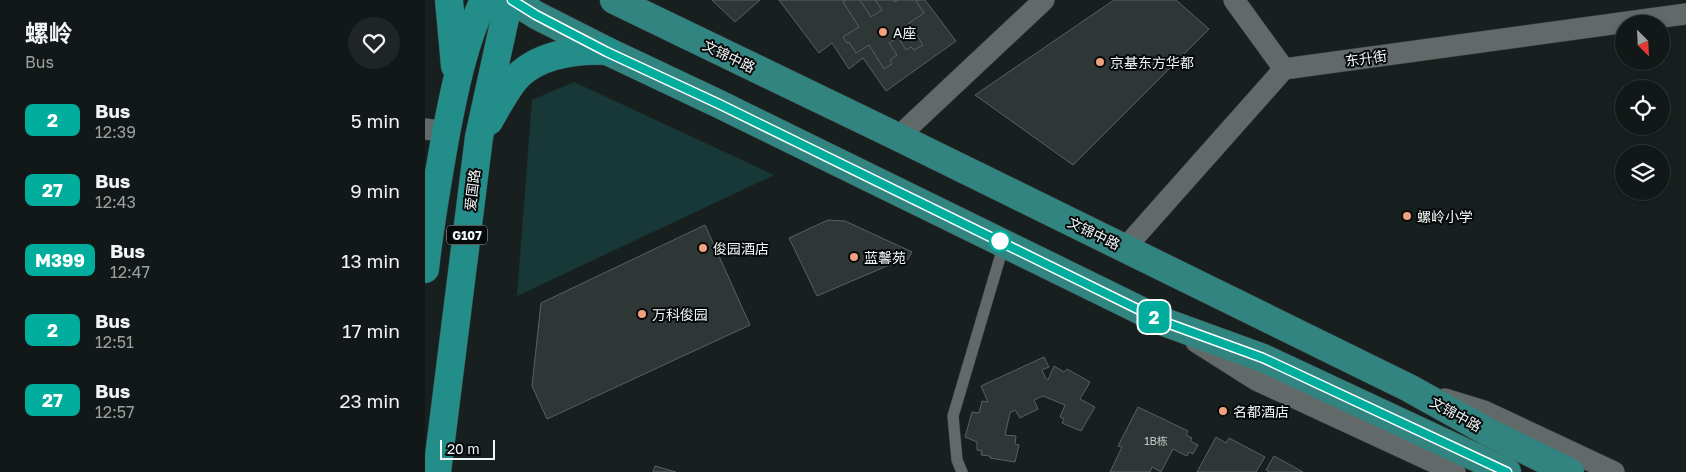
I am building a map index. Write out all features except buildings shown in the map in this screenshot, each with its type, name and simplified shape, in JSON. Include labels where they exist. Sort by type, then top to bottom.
[{"type":"highway","points":[[449,0],[456,80]]},
{"type":"highway","name":"G107","points":[[425,269],[432,208],[436,130],[484,0]]},
{"type":"highway","name":"爱国路","points":[[437,472],[479,137],[511,0]]},
{"type":"highway","points":[[479,137],[519,75],[539,62],[559,54],[583,51],[607,52]]},
{"type":"main road","points":[[511,0],[607,52],[1164,322],[1263,358],[1507,472]]},
{"type":"main road","name":"文锦中路","points":[[614,0],[1409,388],[1488,432],[1570,472]]},
{"type":"street","points":[[898,137],[1044,0]]},
{"type":"street","points":[[1125,248],[1284,69],[1234,0]]},
{"type":"street","name":"东升街","points":[[1284,69],[1686,14]]},
{"type":"street","points":[[1164,322],[1256,380],[1455,472]]},
{"type":"street","points":[[1409,388],[1484,411],[1614,472]]},
{"type":"lane","points":[[962,472],[957,460],[953,416],[1005,244]]},
{"type":"shaded area","points":[[574,82],[774,175],[517,296],[532,100]]},
{"type":"bus line","name":"2","points":[[512,0],[536,15],[607,52],[719,104],[1164,322],[1263,358],[1507,472]]},
{"type":"place","name":"A座","points":[[883,32]]},
{"type":"place","name":"京基东方华都","points":[[1100,62]]},
{"type":"place","name":"螺岭小学","points":[[1407,216]]},
{"type":"place","name":"俊园酒店","points":[[703,248]]},
{"type":"place","name":"蓝馨苑","points":[[854,257]]},
{"type":"place","name":"万科俊园","points":[[642,314]]},
{"type":"place","name":"名都酒店","points":[[1223,411]]}]
